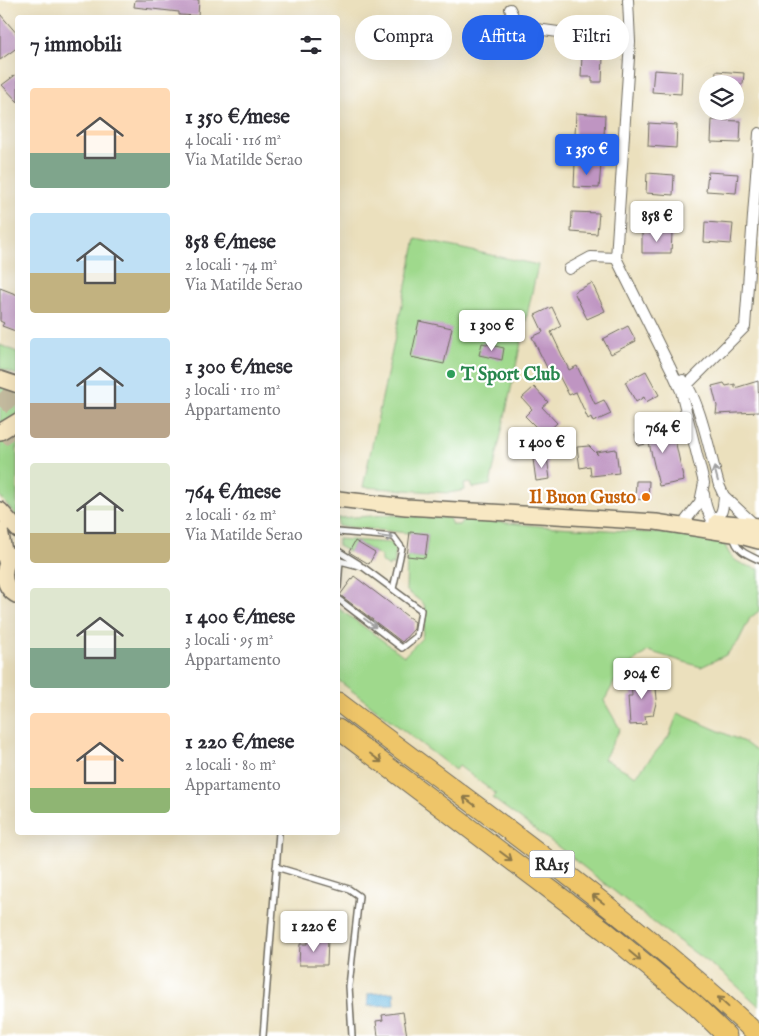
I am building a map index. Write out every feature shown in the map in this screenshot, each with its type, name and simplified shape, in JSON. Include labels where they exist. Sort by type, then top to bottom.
[{"type":"highway","name":"RA15","points":[[340,704],[617,913],[710,990],[759,1036]]},
{"type":"highway","name":"RA15","points":[[340,731],[604,930],[694,1004],[728,1036]]},
{"type":"main road","points":[[0,379],[15,385]]},
{"type":"main road","points":[[0,432],[15,423]]},
{"type":"main road","points":[[340,499],[406,506],[656,522],[718,529],[757,525]]},
{"type":"main road","points":[[0,510],[15,527]]},
{"type":"main road","points":[[656,522],[686,520],[759,541]]},
{"type":"main road","points":[[0,530],[6,565],[6,587],[15,594]]},
{"type":"main road","points":[[0,596],[15,596]]},
{"type":"street","points":[[628,0],[630,42],[616,258],[672,369],[696,405],[719,485],[724,496],[757,525]]},
{"type":"street","points":[[510,9],[516,22],[522,26],[630,42]]},
{"type":"street","points":[[684,388],[745,327],[759,133]]},
{"type":"street","points":[[569,269],[590,257],[616,258]]},
{"type":"street","points":[[684,388],[704,483],[700,502],[686,520]]},
{"type":"street","points":[[703,490],[706,506],[718,529]]},
{"type":"street","points":[[718,529],[718,518],[722,512],[724,496]]},
{"type":"lane","points":[[718,529],[734,542],[743,553],[759,560]]},
{"type":"lane","points":[[340,532],[394,537],[402,548],[393,589]]},
{"type":"lane","points":[[340,552],[421,610],[417,636],[402,648],[340,601]]},
{"type":"lane","points":[[340,559],[363,567]]},
{"type":"lane","points":[[263,1036],[279,835]]},
{"type":"lane","points":[[276,867],[349,889],[359,896],[350,986],[352,1036]]},
{"type":"green space","name":"T Sport Club","points":[[416,239],[538,265],[490,485],[473,488],[471,483],[464,484],[465,490],[449,493],[363,487]]},
{"type":"green space","points":[[0,345],[15,351],[15,374],[0,368]]},
{"type":"green space","points":[[0,383],[15,389],[15,417],[3,423],[0,422]]},
{"type":"green space","points":[[15,429],[15,515],[0,496],[0,440]]},
{"type":"green space","points":[[389,515],[449,518],[452,525],[459,525],[464,519],[541,526],[722,537],[734,559],[744,565],[759,569],[759,611],[750,618],[738,642],[726,655],[701,667],[648,651],[620,672],[604,701],[620,729],[604,759],[636,776],[669,736],[678,713],[744,742],[759,753],[759,1006],[725,975],[492,798],[496,794],[459,766],[455,770],[340,682],[340,609],[404,656],[422,638],[426,611],[424,604],[406,590],[407,556],[425,558],[428,535],[340,526],[340,518]]},
{"type":"green space","points":[[340,539],[392,543],[396,548],[394,566],[390,564],[389,567],[381,561],[381,556],[355,541],[349,552],[340,547]]},
{"type":"water","points":[[296,916],[323,920],[322,932],[295,929]]},
{"type":"water","points":[[394,992],[395,1005],[368,1006],[368,994]]},
{"type":"building","points":[[135,0],[199,0],[198,15],[179,15],[179,12],[134,7]]},
{"type":"building","points":[[0,14],[15,32],[15,49],[0,60]]},
{"type":"building","points":[[582,60],[603,60],[602,82],[592,82],[592,77],[581,77]]},
{"type":"building","points":[[654,70],[682,72],[681,94],[652,92]]},
{"type":"building","points":[[716,71],[744,73],[744,75],[716,75]]},
{"type":"building","points":[[15,75],[15,99],[2,85]]},
{"type":"building","points":[[576,113],[605,115],[604,137],[575,135]]},
{"type":"building","points":[[712,120],[741,121],[740,143],[711,142]]},
{"type":"building","points":[[649,123],[677,125],[676,148],[648,146]]},
{"type":"building","points":[[575,163],[601,165],[599,188],[574,187]]},
{"type":"building","points":[[708,172],[738,174],[736,193],[706,191]]},
{"type":"building","points":[[647,173],[674,175],[673,195],[646,193]]},
{"type":"building","points":[[572,212],[599,213],[597,234],[571,232]]},
{"type":"building","points":[[705,222],[733,224],[731,244],[704,242]]},
{"type":"building","points":[[642,232],[672,233],[671,253],[642,253]]},
{"type":"building","points":[[592,283],[605,311],[587,319],[574,292]]},
{"type":"building","points":[[0,288],[15,294],[15,331],[2,326],[4,323],[0,321]]},
{"type":"building","points":[[552,307],[561,326],[551,332],[569,370],[577,366],[595,404],[604,400],[611,414],[593,422],[591,417],[588,419],[576,392],[569,395],[558,374],[552,378],[532,337],[543,332],[535,315]]},
{"type":"building","points":[[419,321],[452,328],[444,364],[411,357]]},
{"type":"building","points":[[628,326],[636,341],[611,354],[603,339]]},
{"type":"building","points":[[482,343],[504,348],[502,360],[479,355]]},
{"type":"building","points":[[646,371],[659,395],[646,402],[644,397],[636,402],[625,382]]},
{"type":"building","points":[[758,381],[759,412],[716,414],[717,406],[712,386],[724,383],[726,386],[735,384],[735,388]]},
{"type":"building","points":[[534,387],[548,402],[542,407],[557,423],[544,435],[525,416],[532,409],[522,398]]},
{"type":"building","points":[[672,426],[684,481],[659,486],[649,443],[638,446],[635,434]]},
{"type":"building","points":[[589,446],[598,455],[596,452],[616,449],[619,473],[591,476],[590,466],[580,468],[577,447]]},
{"type":"building","points":[[547,457],[550,479],[536,481],[533,459]]},
{"type":"building","points":[[636,481],[649,481],[648,500],[635,499]]},
{"type":"building","points":[[410,532],[428,534],[425,558],[407,556]]},
{"type":"building","points":[[355,541],[375,553],[369,564],[349,552]]},
{"type":"building","points":[[354,576],[415,622],[414,629],[402,642],[340,595]]},
{"type":"building","points":[[655,677],[657,699],[653,715],[645,716],[646,724],[630,725],[628,696],[632,696],[631,679]]},
{"type":"building","points":[[307,939],[328,939],[327,965],[299,965],[300,944],[307,944]]},
{"type":"building","points":[[403,1012],[407,1036],[378,1036],[376,1021],[383,1020],[382,1015]]},
{"type":"tunnel","points":[[0,393],[15,408]]},
{"type":"tunnel","points":[[0,425],[15,440]]},
{"type":"place","name":"T Sport Club","points":[[451,374]]},
{"type":"place","name":"Il Buon Gusto","points":[[646,497]]}]
